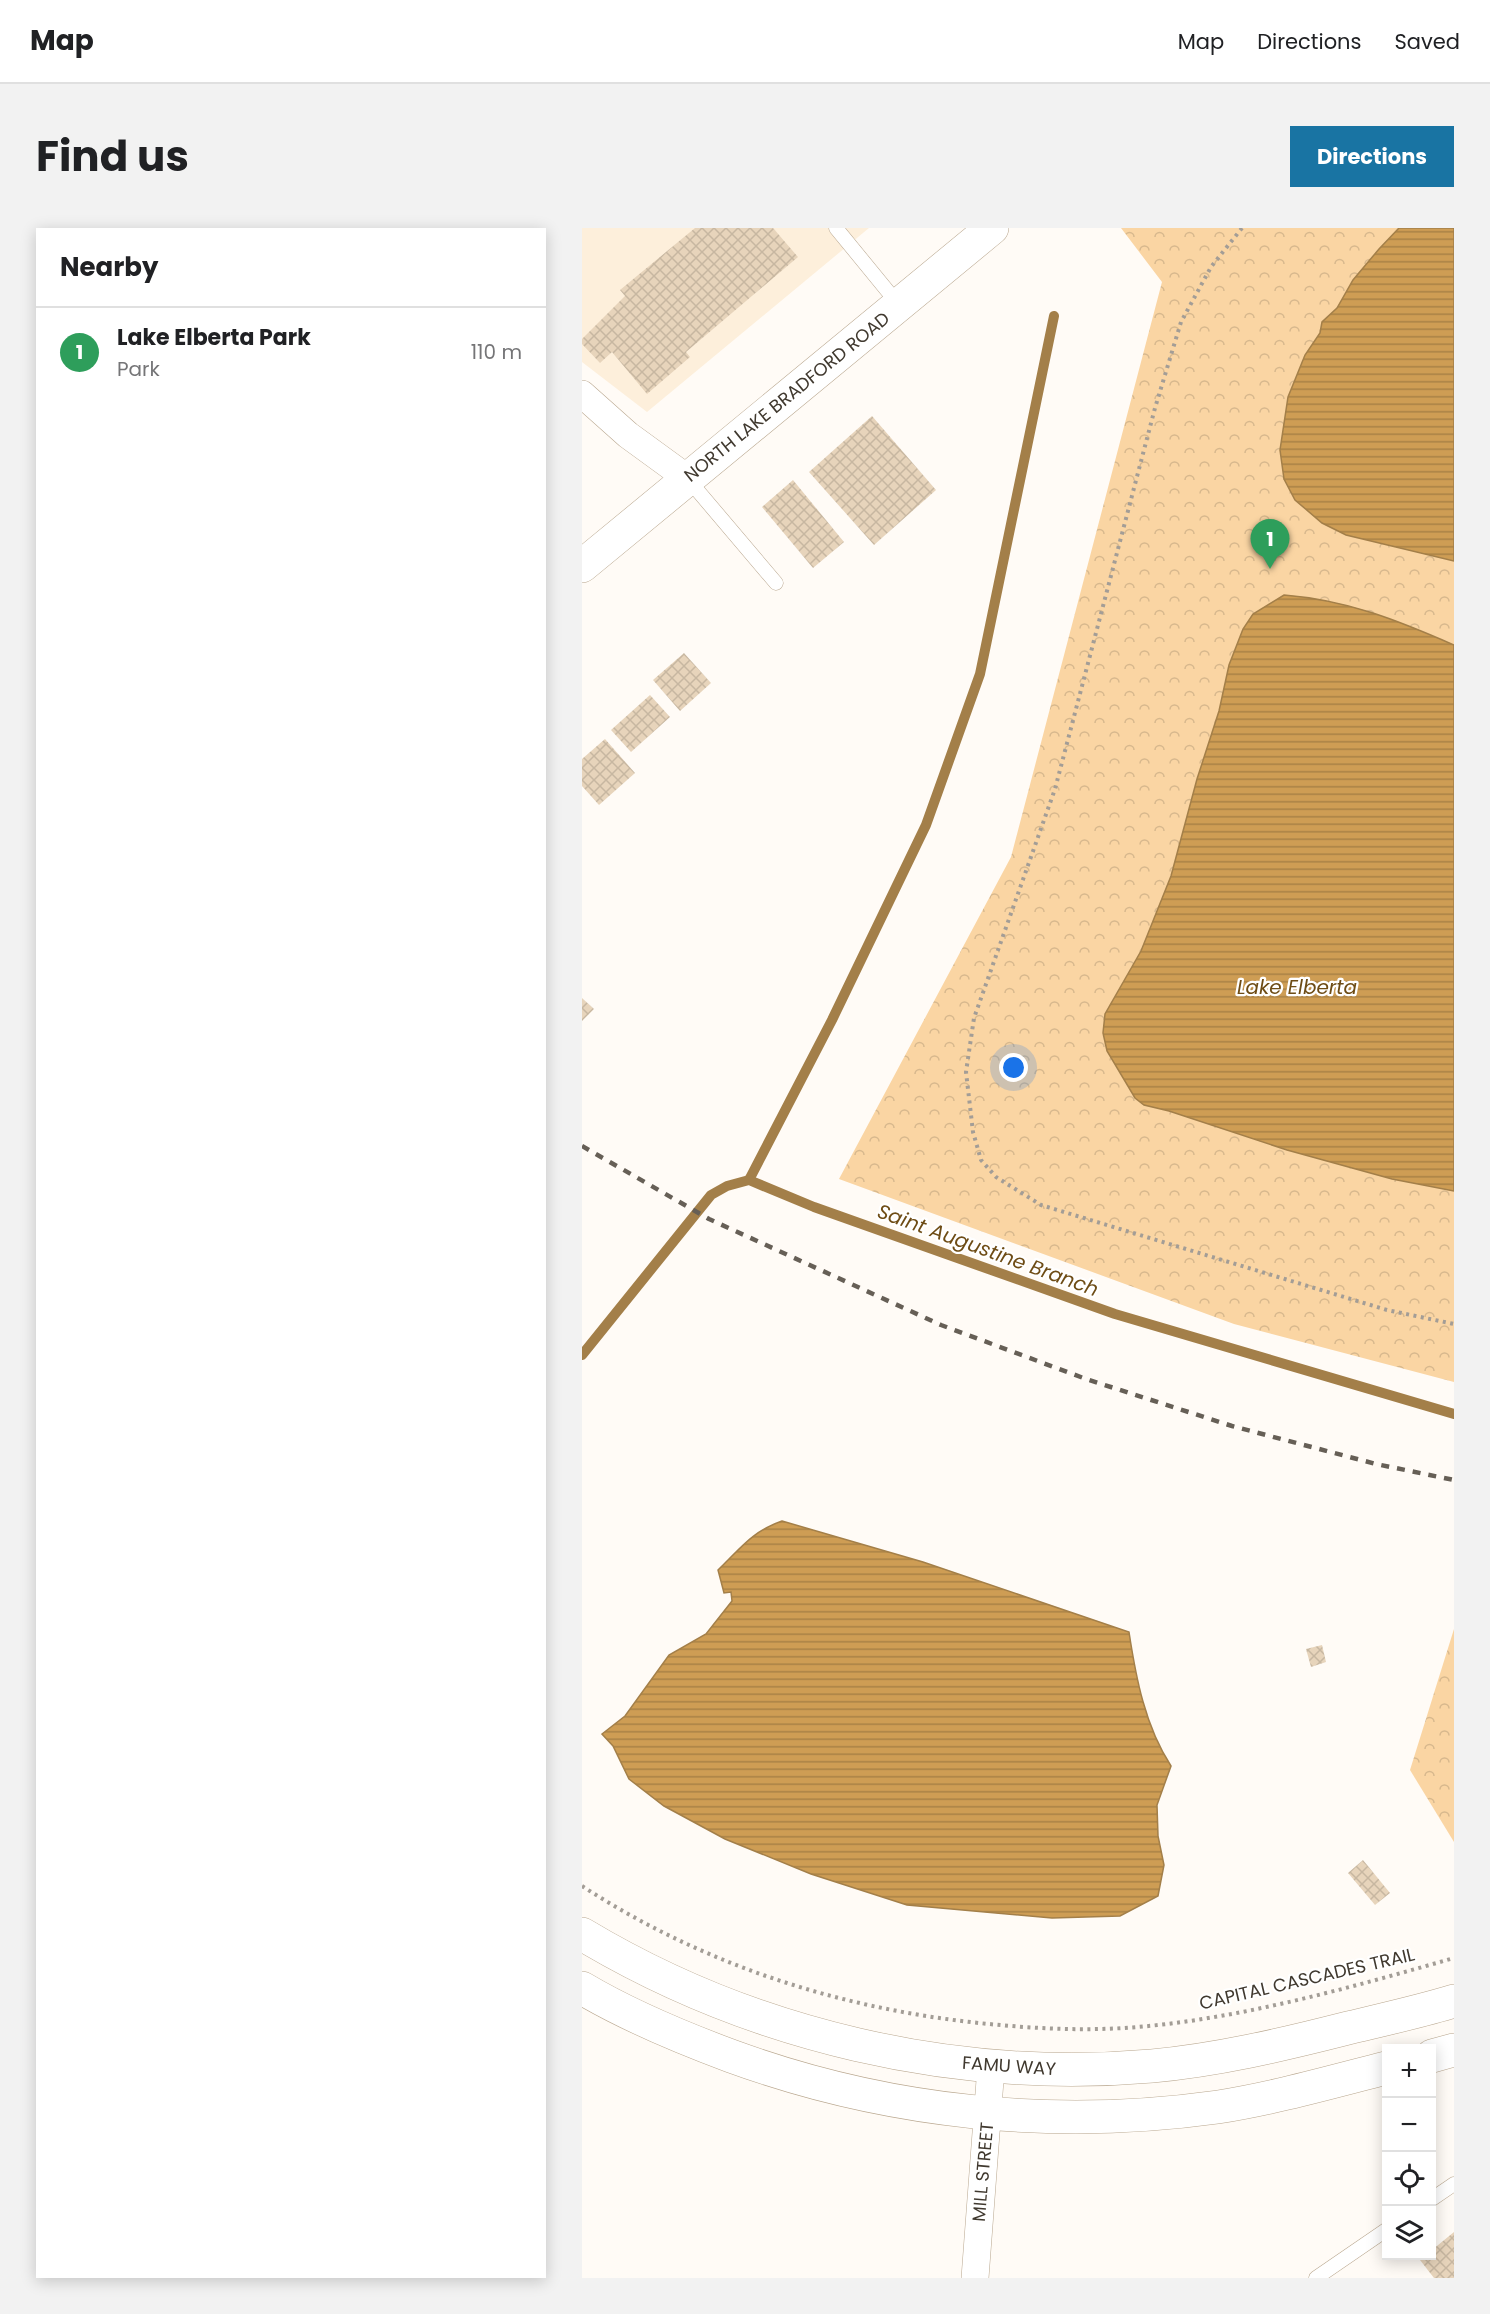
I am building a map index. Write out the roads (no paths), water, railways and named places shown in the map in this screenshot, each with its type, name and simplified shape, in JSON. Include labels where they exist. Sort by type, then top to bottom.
[{"type":"street","name":"NORTH LAKE BRADFORD ROAD","points":[[582,566],[986,230]]},
{"type":"street","points":[[582,394],[628,435],[687,478]]},
{"type":"street","name":"FAMU WAY","points":[[582,1934],[666,1978],[714,1999],[797,2029],[887,2052],[991,2067],[1090,2069],[1189,2062],[1292,2042],[1454,2001]]},
{"type":"street","points":[[582,1988],[676,2035],[786,2075],[881,2099],[987,2114],[1078,2117],[1148,2115],[1250,2101],[1382,2069]]},
{"type":"street","points":[[1436,2055],[1454,2050]]},
{"type":"street","name":"MILL STREET","points":[[975,2278],[991,2067]]},
{"type":"lane","points":[[836,228],[899,304]]},
{"type":"lane","points":[[687,478],[776,583]]},
{"type":"lane","points":[[1436,2196],[1454,2184]]},
{"type":"lane","points":[[1316,2278],[1382,2233]]},
{"type":"water","points":[[1399,228],[1454,228],[1454,561],[1346,535],[1322,523],[1295,500],[1284,479],[1280,450],[1288,397],[1305,355],[1320,333],[1322,322],[1337,308],[1353,280]]},
{"type":"water","name":"Lake Elberta","points":[[1284,595],[1329,601],[1371,612],[1454,645],[1454,1191],[1392,1179],[1287,1150],[1144,1105],[1135,1098],[1107,1051],[1103,1033],[1105,1014],[1141,951],[1171,876],[1197,779],[1219,711],[1229,665],[1243,629],[1253,614]]},
{"type":"water","points":[[782,1521],[923,1562],[1129,1632],[1148,1718],[1154,1735],[1171,1766],[1157,1805],[1158,1836],[1164,1865],[1158,1896],[1120,1916],[1052,1918],[907,1905],[811,1874],[725,1839],[664,1806],[629,1779],[613,1746],[602,1734],[625,1716],[669,1655],[706,1634],[732,1601],[731,1592],[724,1593],[718,1570],[754,1536]]},
{"type":"waterway","points":[[749,1180],[832,1020],[926,825],[980,674],[1054,316]]},
{"type":"waterway","name":"Saint Augustine Branch","points":[[582,1355],[711,1195],[727,1186],[749,1180],[814,1207],[1115,1314],[1454,1414]]},
{"type":"railway","points":[[582,1146],[709,1219],[941,1325],[1086,1379],[1232,1426],[1376,1464],[1454,1480]]},
{"type":"place","name":"Lake Elberta Park","points":[[1270,569]]}]
